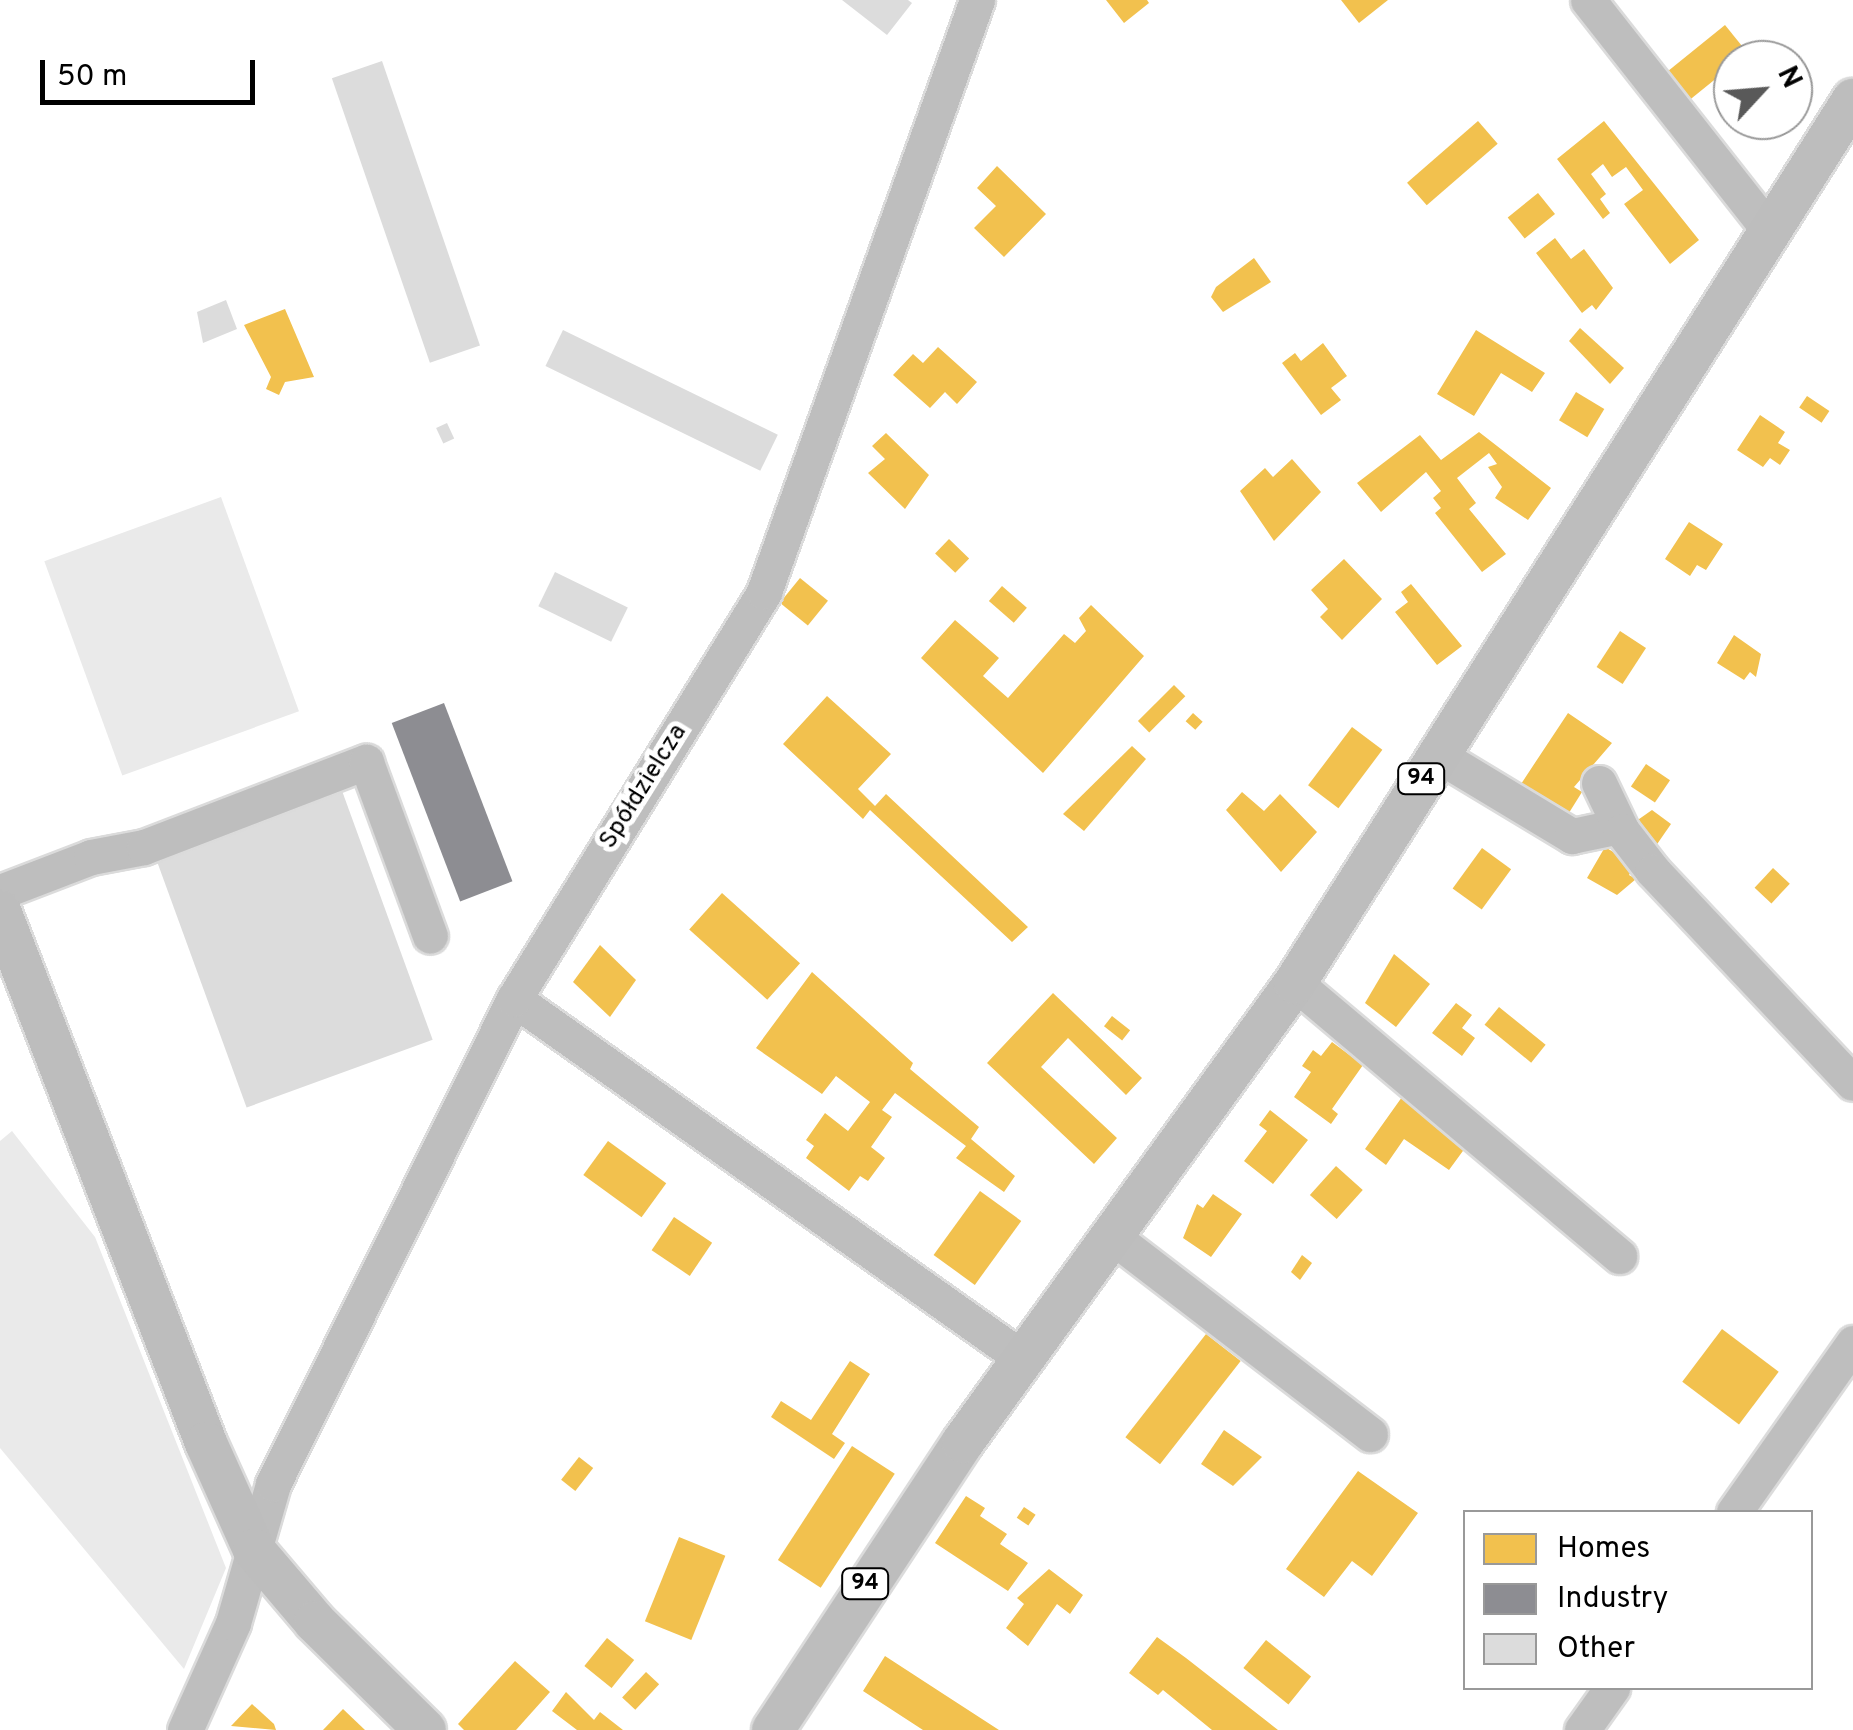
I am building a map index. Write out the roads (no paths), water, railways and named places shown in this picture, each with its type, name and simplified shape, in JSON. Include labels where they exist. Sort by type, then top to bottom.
[{"type":"main road","name":"94","points":[[773,1730],[1022,1358],[1295,984],[1436,754],[1853,100]]},
{"type":"main road","points":[[0,911],[206,1443],[254,1550],[314,1622],[425,1730]]},
{"type":"street","name":"Spółdzielcza","points":[[185,1730],[233,1623],[273,1484],[514,998],[764,592],[977,0]]},
{"type":"street","points":[[1588,0],[1770,230]]},
{"type":"street","points":[[1436,754],[1572,836],[1619,826]]},
{"type":"street","points":[[0,892],[90,858],[144,847],[366,762],[430,936]]},
{"type":"street","points":[[1599,783],[1619,826],[1703,930],[1853,1082]]},
{"type":"street","points":[[1295,984],[1619,1256]]},
{"type":"street","points":[[514,998],[1022,1358]]},
{"type":"street","points":[[1109,1234],[1370,1434]]},
{"type":"street","points":[[1735,1510],[1853,1343]]},
{"type":"street","points":[[1582,1730],[1611,1690]]}]
